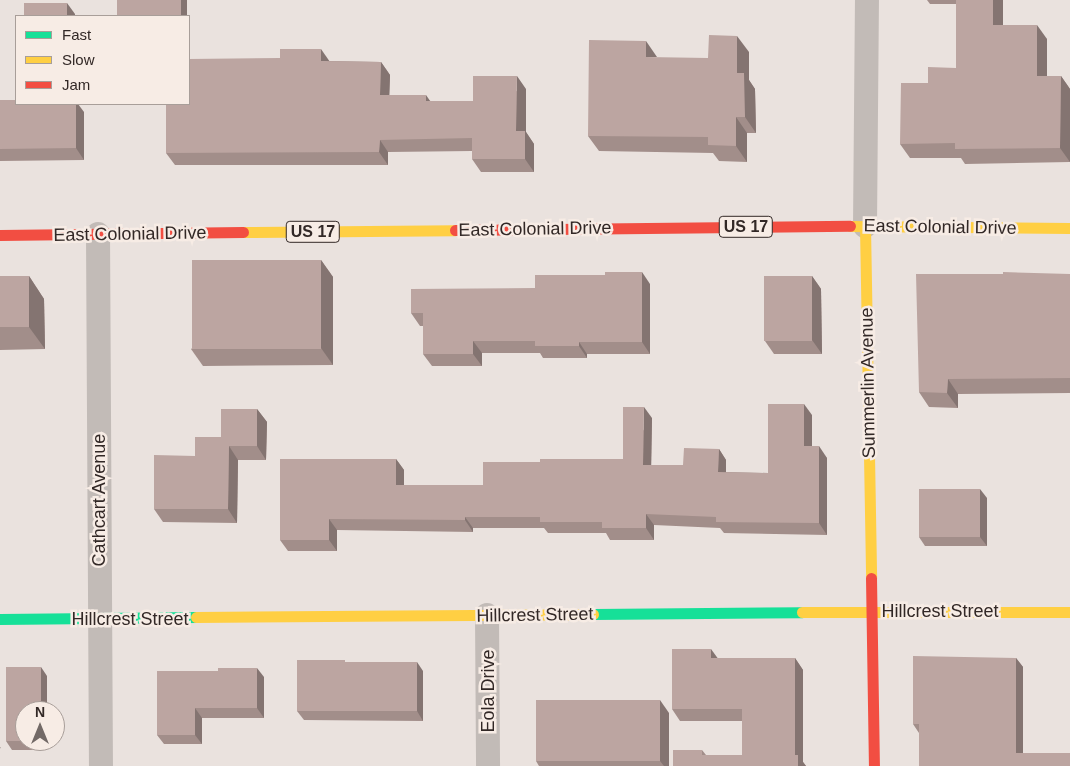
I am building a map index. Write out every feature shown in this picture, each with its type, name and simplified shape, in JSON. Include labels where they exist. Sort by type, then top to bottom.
[{"type":"main road","name":"East Colonial Drive","points":[[0,236],[865,226],[1070,228]]},
{"type":"main road","name":"Summerlin Avenue","points":[[865,226],[874,766]]},
{"type":"main road","name":"Hillcrest Street","points":[[0,619],[871,611],[1070,612]]},
{"type":"street","name":"Summerlin Avenue","points":[[865,226],[867,0]]},
{"type":"street","name":"Cathcart Avenue","points":[[98,234],[101,766]]},
{"type":"street","name":"Eola Drive","points":[[487,615],[488,766]]},
{"type":"building","points":[[117,0],[181,0],[181,15],[117,15]]},
{"type":"building","points":[[956,0],[993,0],[993,25],[1037,25],[1037,76],[1061,76],[1060,148],[955,149],[955,143],[900,144],[901,83],[928,83],[928,67],[956,68]]},
{"type":"building","points":[[24,3],[67,3],[67,15],[24,15]]},
{"type":"building","points":[[709,35],[737,36],[737,73],[744,73],[745,117],[736,117],[736,146],[708,145],[708,137],[588,136],[589,40],[646,41],[646,57],[708,58]]},
{"type":"building","points":[[280,49],[321,49],[321,61],[381,62],[380,95],[426,95],[426,101],[473,101],[473,76],[517,76],[516,131],[525,131],[525,159],[472,159],[472,138],[380,140],[379,152],[166,153],[166,105],[190,105],[190,59],[280,58]]},
{"type":"building","points":[[0,100],[15,100],[15,105],[76,105],[76,148],[0,149]]},
{"type":"building","points":[[192,260],[321,260],[321,349],[192,349]]},
{"type":"building","points":[[605,272],[642,272],[642,342],[579,342],[579,346],[535,346],[535,341],[473,341],[473,354],[423,354],[423,313],[411,313],[411,289],[535,288],[535,275],[605,275]]},
{"type":"building","points":[[1003,272],[1070,274],[1070,378],[948,379],[947,393],[919,392],[916,274],[1003,274]]},
{"type":"building","points":[[0,276],[29,276],[29,327],[0,327]]},
{"type":"building","points":[[764,276],[812,276],[812,341],[764,341]]},
{"type":"building","points":[[768,404],[804,404],[804,446],[819,446],[819,523],[716,522],[716,517],[646,514],[646,528],[602,528],[602,522],[540,522],[540,517],[465,517],[465,520],[329,519],[329,540],[280,540],[280,459],[396,459],[396,485],[483,485],[483,462],[540,462],[540,459],[623,459],[623,407],[644,407],[643,465],[683,465],[684,448],[719,449],[718,472],[768,473]]},
{"type":"building","points":[[221,409],[257,409],[257,446],[229,446],[228,509],[154,509],[154,455],[195,456],[195,437],[221,437]]},
{"type":"building","points":[[919,489],[980,489],[980,537],[919,537]]},
{"type":"building","points":[[672,649],[711,649],[711,658],[795,658],[795,755],[798,755],[798,766],[673,766],[673,750],[702,750],[702,755],[742,755],[742,709],[672,709]]},
{"type":"building","points":[[913,656],[1016,658],[1016,753],[1070,753],[1070,766],[919,766],[919,724],[913,724]]},
{"type":"building","points":[[297,660],[417,662],[417,711],[297,711]]},
{"type":"building","points":[[6,667],[41,667],[41,701],[15,701],[15,741],[6,741]]},
{"type":"building","points":[[218,668],[257,668],[257,708],[195,708],[195,735],[157,735],[157,671],[218,671]]},
{"type":"building","points":[[536,700],[660,700],[660,761],[536,761]]},
{"type":"traffic: fast","points":[[593,614],[802,612]]},
{"type":"traffic: fast","points":[[0,619],[196,617]]},
{"type":"traffic: slow","points":[[850,226],[1070,228]]},
{"type":"traffic: slow","points":[[865,226],[871,578]]},
{"type":"traffic: slow","points":[[243,232],[455,230]]},
{"type":"traffic: slow","points":[[802,612],[1070,612]]},
{"type":"traffic: slow","points":[[196,617],[593,614]]},
{"type":"traffic: jam","points":[[455,230],[850,226]]},
{"type":"traffic: jam","points":[[0,235],[243,232]]},
{"type":"traffic: jam","points":[[871,578],[874,766]]}]
